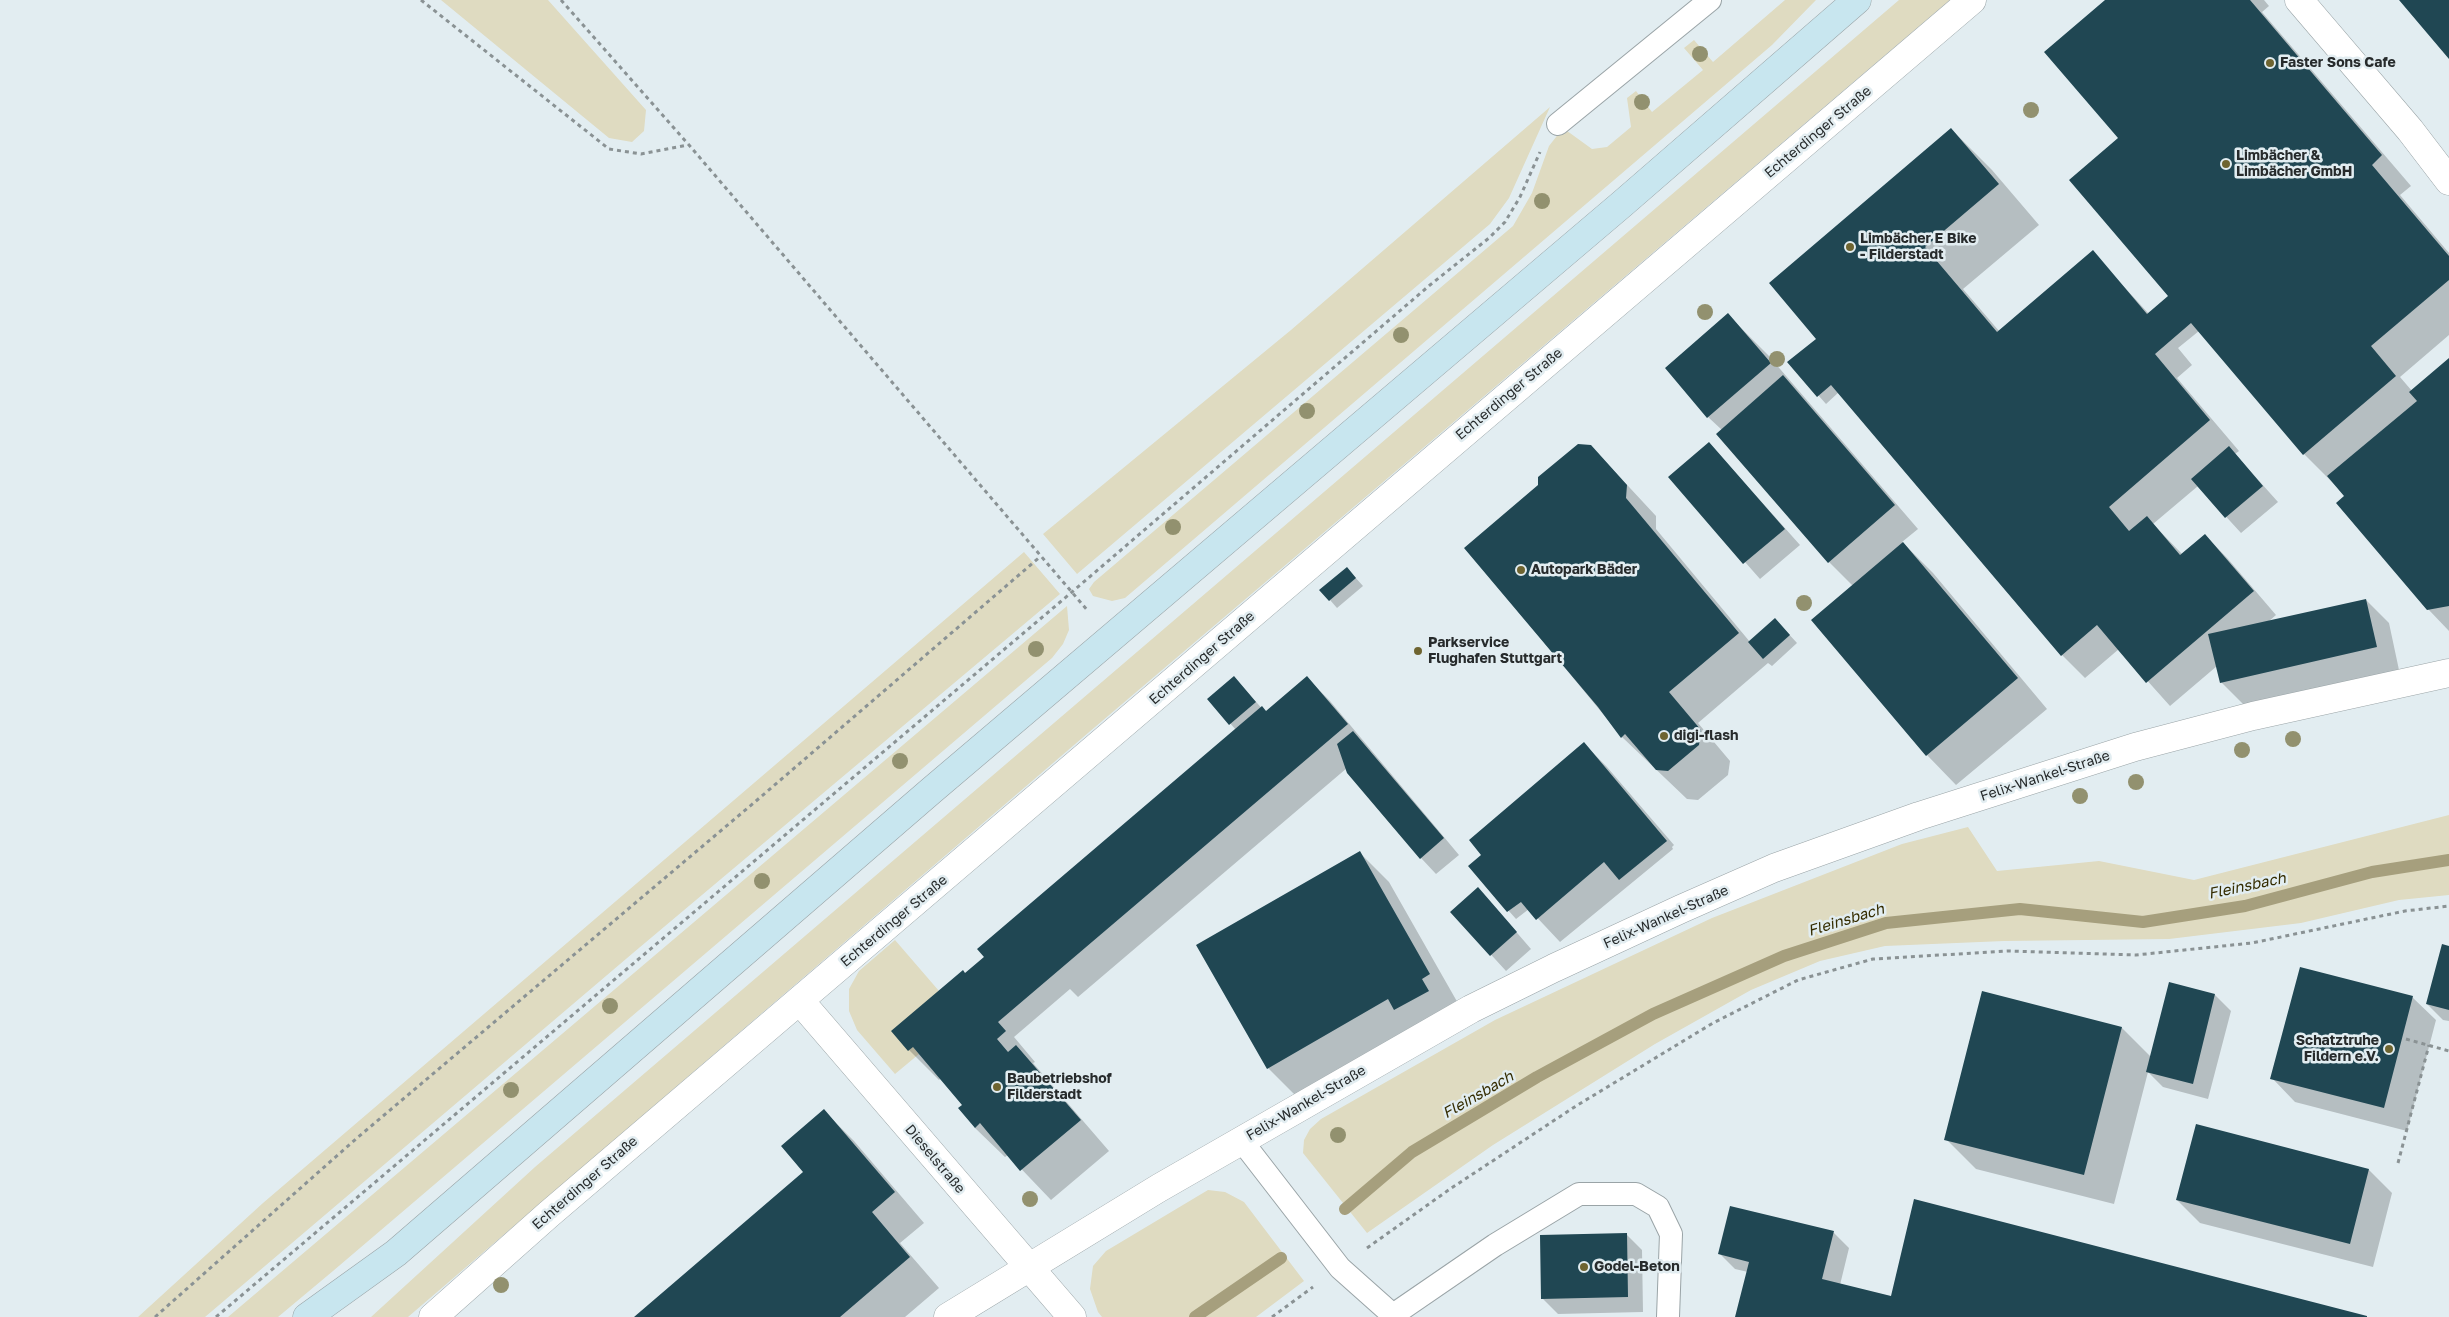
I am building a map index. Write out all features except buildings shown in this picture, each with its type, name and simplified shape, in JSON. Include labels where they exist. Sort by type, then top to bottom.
[{"type":"main road","points":[[307,1317],[396,1253],[579,1093],[1608,217],[1857,0]]},
{"type":"main road","points":[[338,1317],[396,1253]]},
{"type":"street","name":"Echterdinger Straße","points":[[433,1317],[548,1214],[1972,0]]},
{"type":"street","points":[[2298,0],[2410,130],[2449,180]]},
{"type":"street","name":"Felix-Wankel-Straße","points":[[948,1317],[1027,1267],[1241,1140],[1480,1005],[1680,909],[1774,868],[1919,816],[2135,747],[2253,716],[2449,673]]},
{"type":"street","name":"Dieselstraße","points":[[800,1001],[1072,1317]]},
{"type":"lane","points":[[1558,124],[1710,0]]},
{"type":"lane","points":[[1241,1140],[1340,1268],[1394,1316],[1495,1245],[1579,1194],[1636,1194],[1658,1207],[1671,1234],[1668,1317]]},
{"type":"path","points":[[421,0],[608,149],[641,154],[689,145]]},
{"type":"path","points":[[561,0],[689,145],[1111,639]]},
{"type":"path","points":[[216,1317],[1499,228],[1520,197],[1544,144],[1558,124]]},
{"type":"path","points":[[155,1317],[357,1138],[763,795],[1041,556]]},
{"type":"path","points":[[1272,1317],[1450,1189],[1576,1106],[1713,1023],[1798,980],[1873,959],[2008,951],[2136,955],[2252,943],[2405,911],[2449,906]]},
{"type":"path","points":[[2406,1039],[2449,1051]]},
{"type":"path","points":[[2398,1163],[2429,1045]]},
{"type":"shaded area","points":[[441,0],[548,0],[646,110],[644,131],[632,142],[609,138]]},
{"type":"shaded area","points":[[1785,0],[1816,0],[1772,45],[1125,598],[1112,601],[1093,596],[1089,589],[1094,582],[1513,226],[1532,193],[1549,146],[1563,128],[1592,149],[1607,147],[1631,127],[1627,98],[1636,91],[1652,112],[1703,70],[1684,48],[1694,40],[1713,62]]},
{"type":"shaded area","points":[[1899,0],[1950,0],[1088,733],[408,1317],[371,1317],[535,1167]]},
{"type":"shaded area","points":[[1550,107],[1509,198],[1490,224],[1077,574],[1043,534],[1291,330]]},
{"type":"shaded area","points":[[1024,552],[1060,594],[633,953],[205,1317],[138,1317],[263,1203]]},
{"type":"shaded area","points":[[1067,606],[1069,630],[1063,644],[1052,658],[333,1271],[278,1317],[228,1317]]},
{"type":"shaded area","points":[[2449,815],[2449,895],[2399,900],[2301,923],[2169,939],[2004,941],[1885,946],[1820,961],[1751,990],[1655,1044],[1493,1145],[1367,1233],[1303,1153],[1304,1140],[1310,1129],[1321,1119],[1495,1020],[1712,918],[1902,844],[1968,827],[1997,871],[2099,861],[2194,880]]},
{"type":"shaded area","points":[[895,940],[939,991],[913,1047],[919,1054],[895,1074],[857,1030],[849,1011],[849,989],[859,971]]},
{"type":"shaded area","points":[[1208,1190],[1225,1192],[1244,1202],[1304,1281],[1256,1317],[1102,1317],[1098,1312],[1090,1289],[1093,1266],[1106,1251]]},
{"type":"waterway","name":"Fleinsbach","points":[[1345,1209],[1412,1152],[1537,1077],[1653,1014],[1784,956],[1886,923],[2020,909],[2143,922],[2245,906],[2372,872],[2449,860]]},
{"type":"waterway","name":"Fleinsbach","points":[[1195,1317],[1281,1258]]},
{"type":"place","name":"Faster Sons Cafe","points":[[2270,63]]},
{"type":"place","name":"Limbächer & Limbächer GmbH","points":[[2226,164]]},
{"type":"place","name":"Limbächer E Bike - Filderstadt","points":[[1850,247]]},
{"type":"place","name":"Autopark Bäder","points":[[1521,570]]},
{"type":"place","name":"Parkservice Flughafen Stuttgart","points":[[1418,651]]},
{"type":"place","name":"digi-flash","points":[[1664,736]]},
{"type":"place","name":"Schatztruhe Fildern e.V.","points":[[2389,1049]]},
{"type":"place","name":"Baubetriebshof Filderstadt","points":[[997,1087]]},
{"type":"place","name":"Godel-Beton","points":[[1584,1267]]}]
